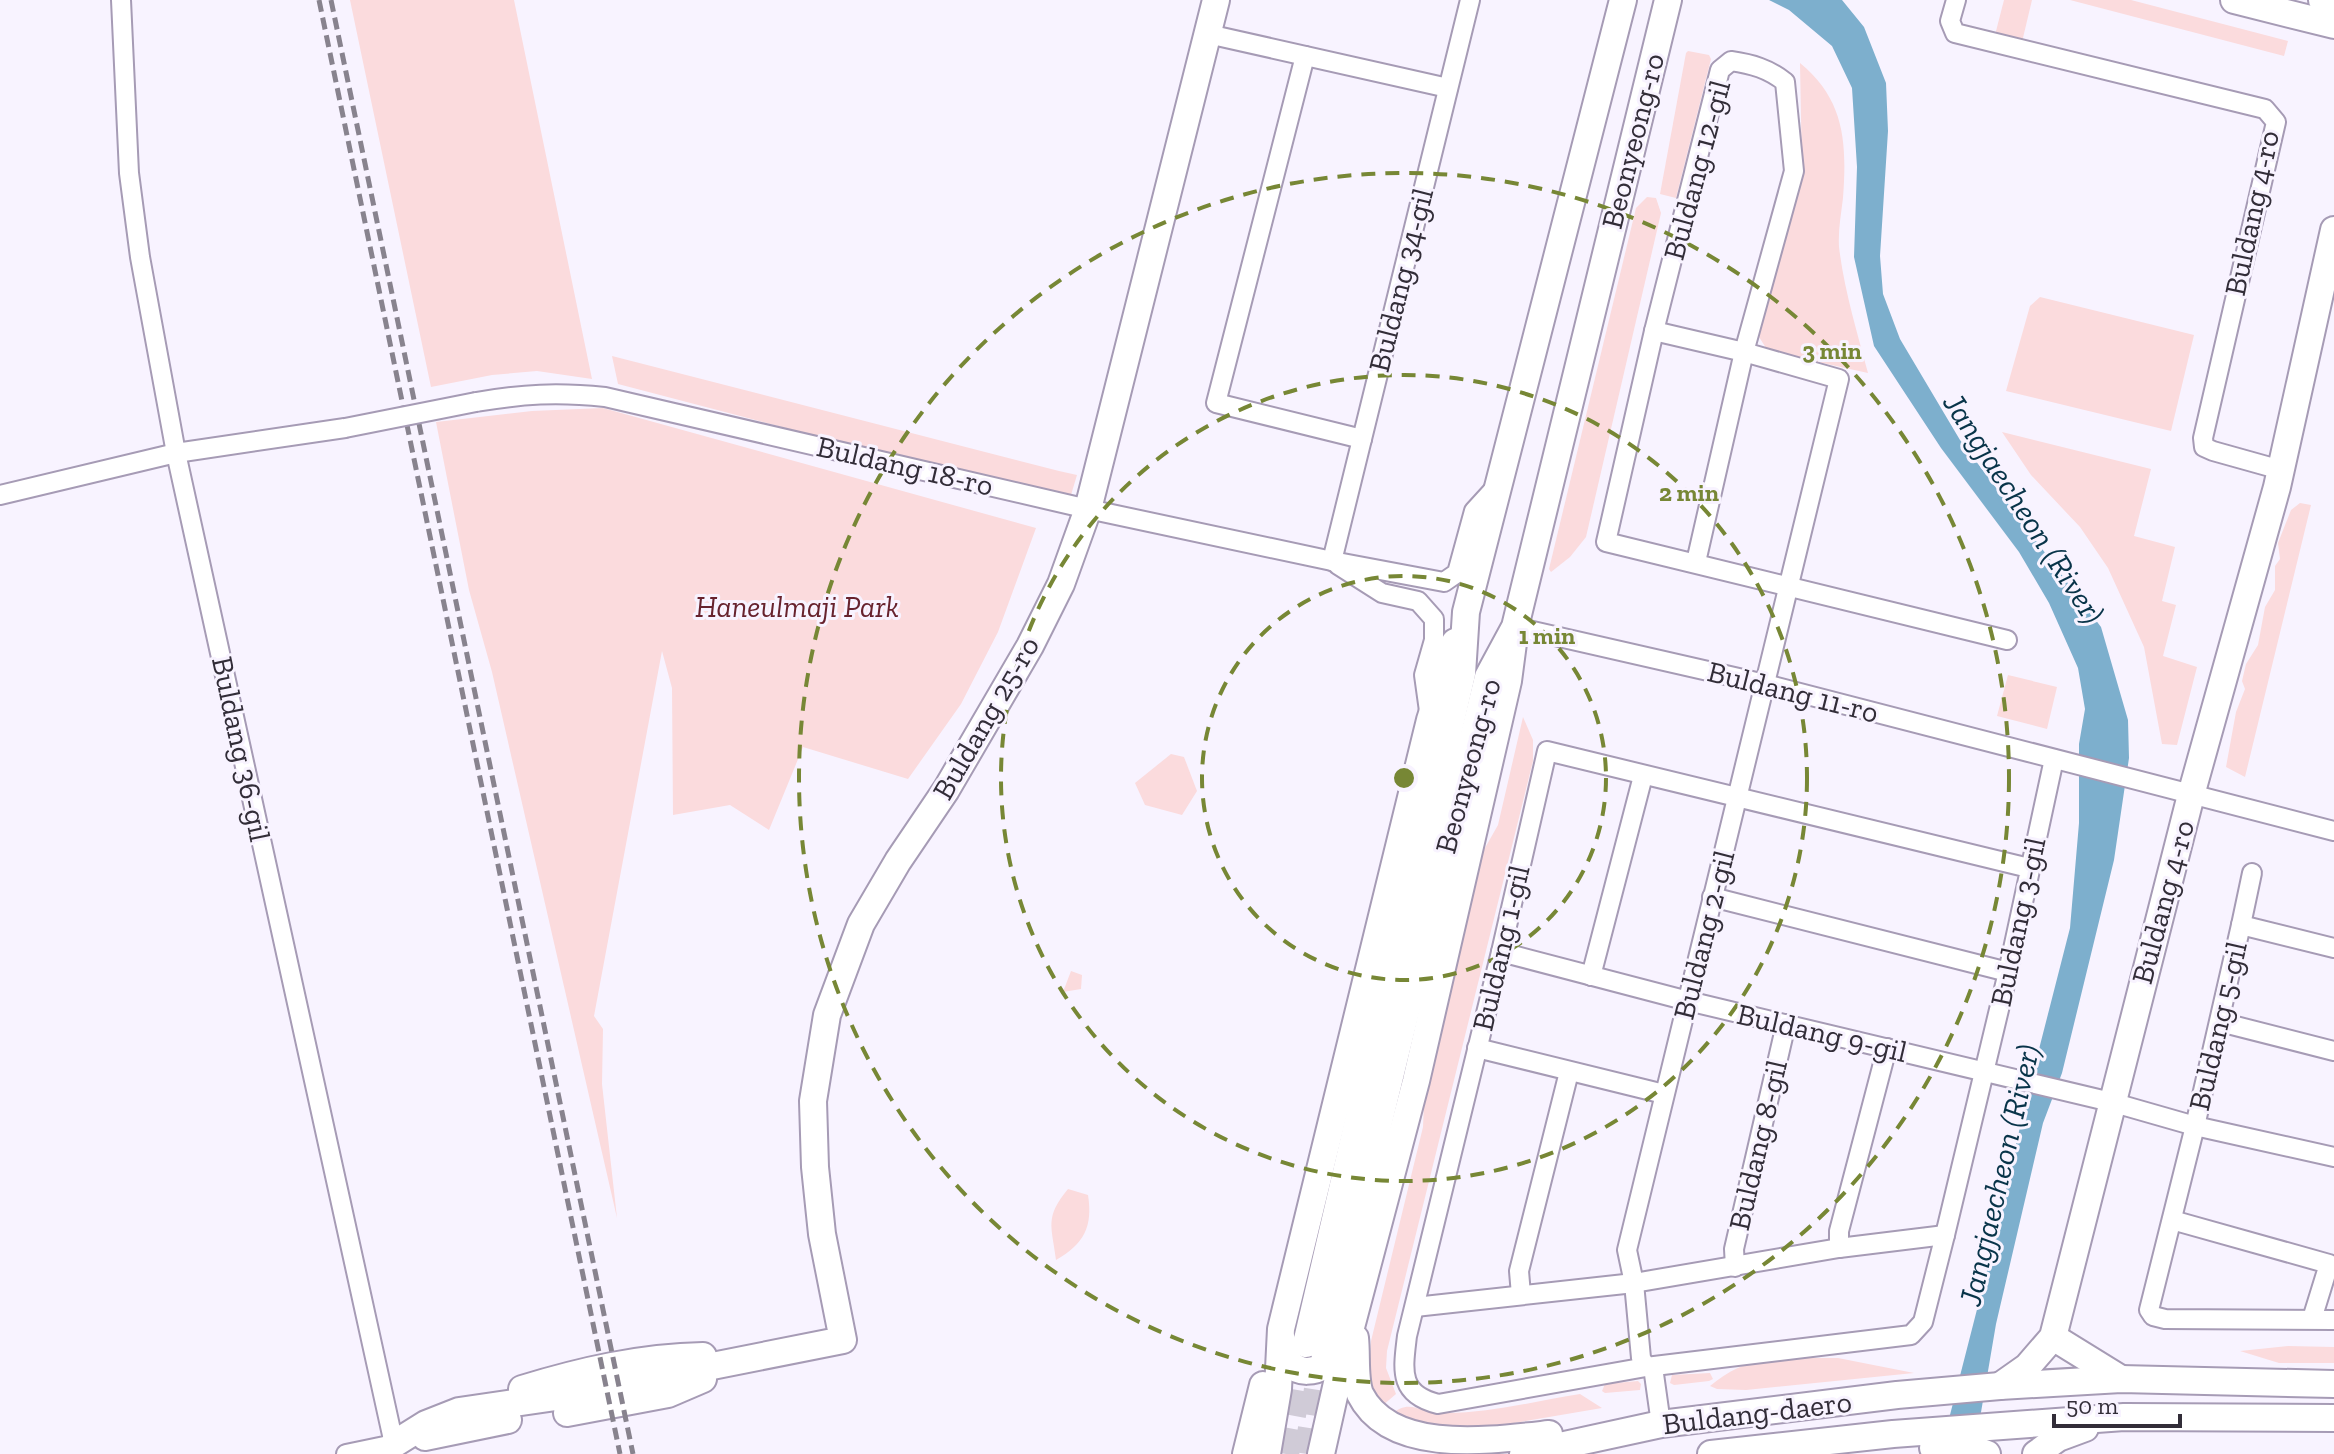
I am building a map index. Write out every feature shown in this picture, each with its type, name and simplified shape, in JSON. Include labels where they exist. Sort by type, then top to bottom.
[{"type":"main road","name":"Buldang 25-ro","points":[[754,1358],[843,1340],[822,1234],[815,1167],[813,1101],[827,1015],[861,924],[946,790],[1030,646],[1061,584],[1088,509],[1216,0]]},
{"type":"main road","name":"Beonyeong-ro","points":[[1332,1340],[1462,674],[1466,612],[1623,0]]},
{"type":"main road","name":"Beonyeong-ro","points":[[1332,1340],[1488,677],[1515,627],[1668,0]]},
{"type":"main road","points":[[2234,0],[2334,25]]},
{"type":"main road","points":[[2322,0],[2334,3]]},
{"type":"main road","name":"Buldang 4-ro","points":[[2053,1337],[2191,795],[2281,470],[2334,230]]},
{"type":"main road","points":[[1267,1454],[1278,1389],[1281,1329],[1430,720],[1445,667],[1466,612]]},
{"type":"main road","points":[[1321,1454],[1332,1340],[1423,1051],[1508,681],[1515,627]]},
{"type":"main road","points":[[1281,1329],[1283,1353],[1288,1362],[1311,1372],[1326,1368],[1338,1358],[1332,1340]]},
{"type":"main road","points":[[1246,1454],[1273,1346],[1281,1329]]},
{"type":"main road","points":[[2000,1386],[2027,1367],[2053,1337],[2121,1379]]},
{"type":"main road","points":[[1332,1340],[1371,1417],[1390,1435],[1428,1447],[1569,1433],[1608,1436]]},
{"type":"main road","points":[[394,1444],[516,1419],[668,1394],[754,1358]]},
{"type":"main road","points":[[394,1444],[426,1424],[459,1411],[556,1397],[754,1358]]},
{"type":"main road","points":[[2000,1386],[2121,1379],[2334,1384]]},
{"type":"main road","name":"Buldang-daero","points":[[1523,1454],[1661,1424],[1897,1395],[2000,1386]]},
{"type":"main road","points":[[2036,1454],[2058,1438],[2112,1418],[2334,1418]]},
{"type":"main road","name":"Buldang-daero","points":[[1711,1454],[1893,1434],[2112,1418]]},
{"type":"main road","points":[[1893,1434],[1910,1444],[1930,1448],[1968,1447],[1986,1453]]},
{"type":"street","name":"Buldang 36-gil","points":[[121,0],[129,173],[140,257],[176,453],[394,1444]]},
{"type":"street","name":"Buldang 34-gil","points":[[1332,561],[1470,0]]},
{"type":"street","name":"Buldang 4-ro","points":[[1956,0],[1950,21],[1955,33],[2265,109],[2276,122],[2203,438],[2204,447],[2213,451],[2281,470]]},
{"type":"street","points":[[1208,34],[1448,88]]},
{"type":"street","points":[[1305,56],[1216,403],[1362,439]]},
{"type":"street","name":"Buldang 12-gil","points":[[1654,331],[1720,70],[1731,61],[1773,72],[1785,82],[1794,171],[1744,352],[1696,562]]},
{"type":"street","points":[[1744,352],[1654,331],[1606,542],[2007,640]]},
{"type":"street","name":"Buldang 2-gil","points":[[1661,1424],[1650,1367],[1641,1358],[1634,1283],[1627,1250],[1839,379],[1744,352]]},
{"type":"street","name":"Buldang 18-ro","points":[[0,495],[176,453],[345,428],[511,396],[557,392],[605,397],[1088,509],[1444,582],[1457,573],[1474,511],[1501,481]]},
{"type":"street","points":[[1332,561],[1382,593],[1418,601],[1434,619],[1434,640],[1424,675],[1430,720]]},
{"type":"street","name":"Buldang 11-ro","points":[[1515,627],[1765,684],[2191,795]]},
{"type":"street","name":"Buldang 1-gil","points":[[1650,1367],[1438,1404],[1424,1400],[1410,1390],[1403,1371],[1407,1336],[1547,751],[2029,868]]},
{"type":"street","name":"Buldang 3-gil","points":[[1650,1367],[1911,1335],[1923,1322],[1985,1071],[2029,868],[2062,761]]},
{"type":"street","points":[[1591,976],[1643,776]]},
{"type":"street","points":[[2191,795],[2334,831]]},
{"type":"street","points":[[2241,925],[2252,873]]},
{"type":"street","points":[[1712,897],[2008,972]]},
{"type":"street","name":"Buldang 5-gil","points":[[2334,948],[2241,925],[2149,1310],[2153,1316],[2165,1319],[2334,1320]]},
{"type":"street","name":"Buldang 9-gil","points":[[1501,952],[1688,1001],[2111,1102]]},
{"type":"street","points":[[2220,1022],[2334,1051]]},
{"type":"street","name":"Buldang 8-gil","points":[[1735,1267],[1734,1249],[1786,1024]]},
{"type":"street","points":[[1477,1048],[1664,1094]]},
{"type":"street","points":[[1839,1248],[1839,1231],[1887,1048]]},
{"type":"street","points":[[1521,1295],[1519,1271],[1569,1072]]},
{"type":"street","points":[[2111,1102],[2195,1126],[2334,1157]]},
{"type":"street","points":[[2172,1220],[2329,1264],[2312,1319]]},
{"type":"street","name":"Buldang 8-gil","points":[[1415,1307],[1634,1283],[1839,1248],[1945,1235]]},
{"type":"street","points":[[346,1454],[394,1444]]},
{"type":"green space","points":[[350,0],[514,0],[592,379],[537,371],[492,375],[431,387]]},
{"type":"green space","points":[[2004,0],[2032,0],[2022,42],[1995,35]]},
{"type":"green space","points":[[2070,0],[2131,0],[2288,41],[2284,56]]},
{"type":"green space","points":[[1688,51],[1709,55],[1711,59],[1676,198],[1660,194]]},
{"type":"green space","points":[[1800,63],[1826,92],[1840,124],[1844,159],[1839,247],[1847,295],[1868,373],[1768,351],[1759,337],[1802,173]]},
{"type":"green space","points":[[1647,197],[1656,198],[1661,213],[1586,537],[1570,557],[1551,572],[1549,569],[1636,208]]},
{"type":"green space","points":[[2040,297],[2194,335],[2171,431],[2006,391],[2030,306]]},
{"type":"green space","points":[[612,356],[1077,475],[1071,495],[1061,500],[618,384]]},
{"type":"green space","name":"Haneulmaji Park","points":[[603,408],[1036,528],[998,632],[961,704],[908,779],[803,747],[769,830],[730,805],[673,815],[672,688],[662,651],[594,1016],[603,1029],[602,1084],[617,1218],[492,672],[469,590],[436,422],[532,411]]},
{"type":"green space","points":[[2002,432],[2151,469],[2134,536],[2175,547],[2162,601],[2176,605],[2163,656],[2197,667],[2177,745],[2162,744],[2144,647],[2108,568],[2080,527],[2031,475]]},
{"type":"green space","points":[[2300,503],[2311,505],[2245,777],[2226,767],[2236,712],[2245,689],[2242,681],[2246,664],[2258,645],[2265,607],[2275,590],[2275,566],[2280,559],[2278,543],[2291,510]]},
{"type":"green space","points":[[2008,675],[2057,687],[2047,729],[1997,716]]},
{"type":"green space","points":[[1523,717],[1533,740],[1533,761],[1387,1351],[1386,1368],[1396,1394],[1382,1406],[1370,1388],[1371,1341],[1423,1127],[1425,1082],[1477,862],[1498,825]]},
{"type":"green space","points":[[1171,754],[1184,757],[1197,791],[1182,815],[1145,805],[1135,783]]},
{"type":"green space","points":[[1071,971],[1082,975],[1081,989],[1063,992]]},
{"type":"green space","points":[[1068,1189],[1088,1195],[1089,1216],[1080,1241],[1056,1260],[1053,1215]]},
{"type":"green space","points":[[2288,1346],[2334,1347],[2334,1363],[2279,1363],[2240,1351]]},
{"type":"green space","points":[[1769,1358],[1838,1358],[1914,1373],[1746,1390],[1710,1386],[1737,1368]]},
{"type":"green space","points":[[1710,1373],[1713,1379],[1709,1381],[1670,1383],[1672,1375]]},
{"type":"green space","points":[[1638,1381],[1640,1390],[1602,1391],[1605,1384]]},
{"type":"green space","points":[[1580,1394],[1602,1408],[1436,1434],[1389,1416],[1409,1407],[1459,1413]]},
{"type":"water","points":[[1769,0],[1842,0],[1864,27],[1886,83],[1888,131],[1880,256],[1883,294],[1900,339],[1960,440],[2101,627],[2128,720],[2129,758],[2114,860],[2062,1073],[2043,1123],[1996,1324],[1979,1424],[1940,1454],[2070,928],[2079,823],[2079,744],[2085,709],[2078,668],[2049,603],[2019,552],[1941,448],[1874,346],[1854,257],[1857,167],[1852,88],[1832,46],[1789,10]]},
{"type":"tunnel","points":[[1286,1454],[1305,1348]]},
{"type":"tunnel","points":[[1307,1454],[1323,1350]]},
{"type":"railway","points":[[319,0],[620,1454]]},
{"type":"railway","points":[[331,0],[633,1454]]},
{"type":"water label","name":"Jangjaecheon (River)","points":[[2024,508]]},
{"type":"water label","name":"Jangjaecheon (River)","points":[[1999,1175]]}]
